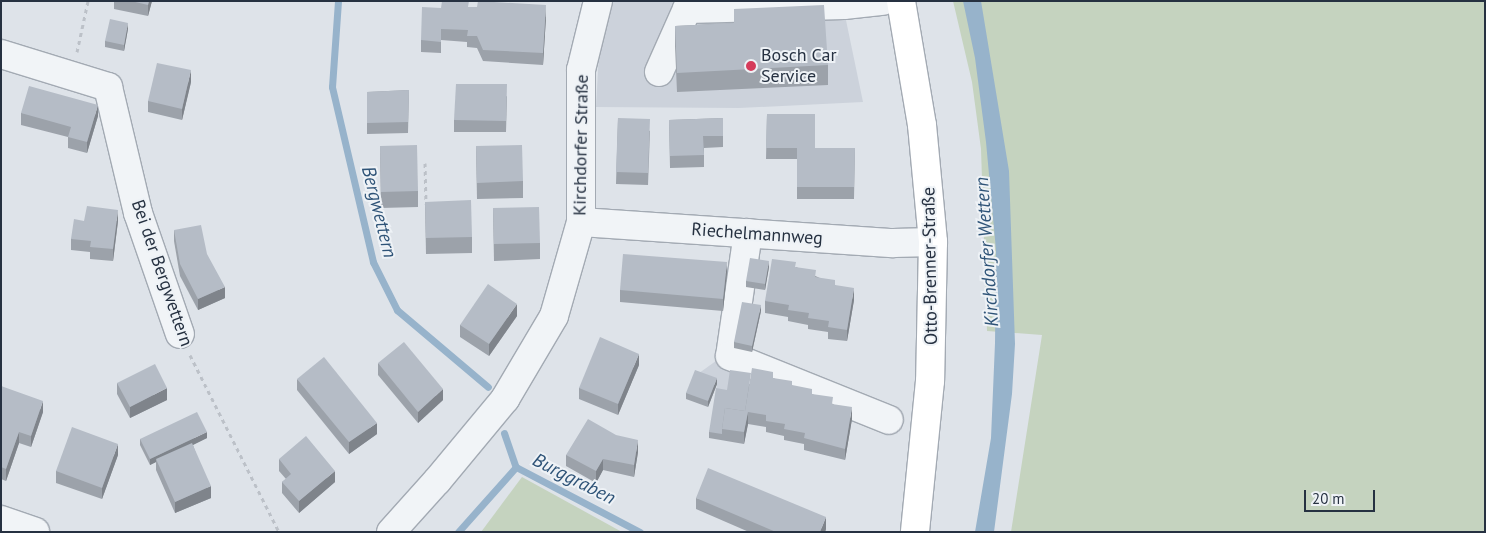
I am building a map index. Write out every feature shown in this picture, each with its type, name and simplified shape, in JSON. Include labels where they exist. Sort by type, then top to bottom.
[{"type":"main road","name":"Otto-Brenner-Straße","points":[[901,1],[920,116],[933,242],[930,381],[915,532]]},
{"type":"street","name":"Kirchdorfer Straße","points":[[390,532],[437,481],[505,399],[554,316],[581,222],[581,70],[598,1]]},
{"type":"street","points":[[659,72],[687,9],[844,6],[883,1]]},
{"type":"street","points":[[1,54],[71,76]]},
{"type":"street","name":"Bei der Bergwettern","points":[[71,76],[108,87],[138,213],[180,334]]},
{"type":"street","name":"Riechelmannweg","points":[[581,222],[893,243],[933,242]]},
{"type":"street","points":[[748,233],[730,356],[888,420]]},
{"type":"street","points":[[1,520],[35,532]]},
{"type":"path","points":[[71,76],[88,1]]},
{"type":"path","points":[[425,162],[426,209]]},
{"type":"path","name":"Bei der Bergwettern","points":[[180,334],[279,532]]},
{"type":"shaded area","points":[[609,1],[842,1],[863,102],[739,108],[596,107],[600,34]]},
{"type":"shaded area","points":[[734,348],[727,396],[716,394],[717,384],[695,376]]},
{"type":"green space","points":[[953,1],[1485,1],[1485,532],[1011,532],[1042,335],[987,331],[981,149],[972,82]]},
{"type":"green space","points":[[522,477],[622,532],[481,532]]},
{"type":"water","points":[[963,1],[981,1],[1009,171],[1015,344],[1012,394],[994,532],[975,532],[991,438],[996,250],[986,142],[975,58]]},
{"type":"building","points":[[131,1],[149,1],[148,5]]},
{"type":"building","points":[[442,1],[469,1],[468,7],[477,7],[478,1],[546,5],[543,53],[483,50],[477,36],[467,36],[468,30],[441,29],[441,42],[421,40],[422,7],[441,8]]},
{"type":"building","name":"Bosch Car Service","points":[[824,5],[828,65],[677,73],[675,26],[734,23],[734,9]]},
{"type":"building","points":[[110,19],[128,23],[124,45],[105,41]]},
{"type":"building","points":[[157,63],[191,70],[182,109],[148,101]]},
{"type":"building","points":[[456,84],[507,84],[506,121],[454,120]]},
{"type":"building","points":[[29,86],[98,105],[87,142],[68,137],[71,127],[21,113]]},
{"type":"building","points":[[409,90],[408,122],[367,123],[367,92]]},
{"type":"building","points":[[767,114],[815,114],[815,148],[855,148],[854,187],[797,187],[797,148],[766,148]]},
{"type":"building","points":[[618,118],[650,119],[648,173],[616,172]]},
{"type":"building","points":[[723,118],[723,136],[703,136],[704,155],[670,156],[669,120]]},
{"type":"building","points":[[417,145],[418,191],[381,192],[380,146]]},
{"type":"building","points":[[522,145],[523,181],[477,183],[476,146]]},
{"type":"building","points":[[471,200],[472,237],[426,238],[425,202]]},
{"type":"building","points":[[87,206],[118,210],[113,249],[90,247],[91,241],[71,239],[74,219],[84,221]]},
{"type":"building","points":[[539,207],[540,243],[494,244],[493,208]]},
{"type":"building","points":[[201,225],[207,254],[225,287],[198,299],[180,264],[174,230]]},
{"type":"building","points":[[623,254],[727,262],[723,299],[620,290]]},
{"type":"building","points":[[750,258],[769,261],[765,284],[746,281]]},
{"type":"building","points":[[772,259],[796,262],[795,267],[816,270],[815,277],[835,280],[835,285],[854,288],[847,330],[828,327],[829,321],[808,318],[809,313],[788,310],[789,305],[765,301]]},
{"type":"building","points":[[488,284],[517,304],[489,344],[460,325]]},
{"type":"building","points":[[742,302],[761,305],[752,346],[734,342]]},
{"type":"building","points":[[600,337],[639,354],[618,404],[579,388]]},
{"type":"building","points":[[404,342],[443,389],[418,412],[378,363]]},
{"type":"building","points":[[324,357],[377,423],[349,442],[297,379]]},
{"type":"building","points":[[155,364],[167,388],[130,407],[117,383]]},
{"type":"building","points":[[752,368],[773,372],[773,378],[792,381],[792,385],[812,389],[812,394],[833,397],[832,404],[852,407],[845,449],[804,438],[805,433],[784,429],[785,424],[766,421],[766,415],[748,412],[744,432],[722,429],[725,408],[745,411]]},
{"type":"building","points":[[695,370],[717,378],[708,401],[686,393]]},
{"type":"building","points":[[730,370],[751,373],[745,411],[725,408],[722,434],[709,432],[716,388],[727,390]]},
{"type":"building","points":[[1,386],[43,401],[31,436],[19,432],[6,469],[1,467]]},
{"type":"building","points":[[197,412],[207,432],[150,459],[140,439]]},
{"type":"building","points":[[588,419],[616,435],[638,440],[634,465],[603,459],[596,471],[566,455]]},
{"type":"building","points":[[72,427],[118,444],[102,488],[56,471]]},
{"type":"building","points":[[306,436],[335,471],[299,501],[282,482],[291,474],[279,459]]},
{"type":"building","points":[[192,443],[211,486],[175,502],[156,459]]},
{"type":"building","points":[[708,468],[826,517],[820,532],[776,532],[696,498]]},
{"type":"waterway","name":"Bergwettern","points":[[338,1],[332,87],[373,262],[397,310],[488,387]]},
{"type":"waterway","name":"Bergwettern","points":[[504,433],[516,467]]},
{"type":"waterway","name":"Burggraben","points":[[516,467],[640,532]]},
{"type":"waterway","name":"Burggraben","points":[[458,532],[516,467]]},
{"type":"place","name":"Bosch Car Service","points":[[751,66]]},
{"type":"water label","name":"Kirchdorfer Wettern","points":[[987,252]]}]
